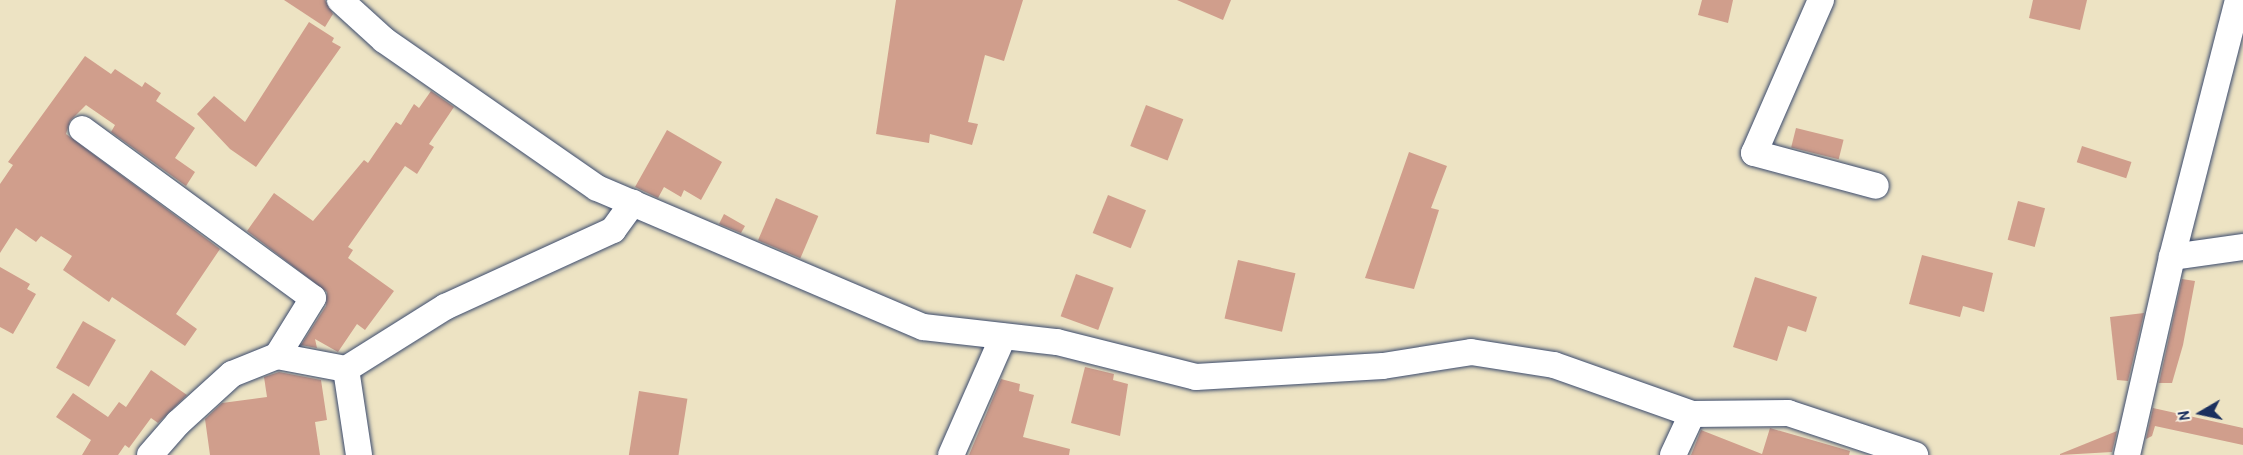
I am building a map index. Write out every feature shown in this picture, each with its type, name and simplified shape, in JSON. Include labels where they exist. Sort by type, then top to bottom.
[{"type":"street","points":[[340,0],[384,40],[597,188],[923,327],[1057,342],[1196,377],[1383,366],[1471,352],[1554,365],[1692,414],[1788,413],[1916,455]]},
{"type":"street","points":[[1821,0],[1754,153],[1876,186]]},
{"type":"street","points":[[2127,455],[2172,257],[2238,0]]},
{"type":"street","points":[[81,129],[313,298],[277,356]]},
{"type":"street","points":[[150,455],[178,423],[232,374],[277,356],[346,369],[445,307],[613,230],[633,202]]},
{"type":"street","points":[[2172,257],[2243,247]]},
{"type":"street","points":[[951,455],[1003,337]]},
{"type":"street","points":[[346,369],[359,455]]},
{"type":"street","points":[[1673,455],[1692,414]]},
{"type":"building","points":[[284,0],[325,0],[333,14],[325,27]]},
{"type":"building","points":[[896,0],[1023,0],[1004,61],[985,55],[968,122],[978,124],[972,145],[930,134],[929,143],[876,134]]},
{"type":"building","points":[[1177,0],[1231,0],[1223,20]]},
{"type":"building","points":[[1702,0],[1733,0],[1728,23],[1698,15]]},
{"type":"building","points":[[2033,0],[2087,0],[2080,30],[2029,18]]},
{"type":"building","points":[[309,22],[334,38],[332,42],[341,47],[256,167],[230,149],[197,114],[214,96],[245,122]]},
{"type":"building","points":[[85,56],[111,74],[115,69],[142,87],[145,82],[161,93],[156,101],[195,128],[175,158],[195,172],[186,186],[111,132],[115,125],[86,105],[70,121],[66,134],[220,249],[176,314],[197,329],[185,346],[112,297],[109,302],[63,270],[72,256],[41,236],[36,242],[16,228],[0,253],[0,184],[13,165],[8,162]]},
{"type":"building","points":[[431,91],[454,107],[429,144],[434,147],[417,174],[405,166],[348,247],[353,250],[348,258],[394,291],[365,330],[357,324],[338,352],[315,339],[317,348],[301,345],[326,306],[327,292],[247,231],[274,193],[313,221],[364,160],[368,163],[396,122],[401,125],[414,104],[419,108]]},
{"type":"building","points":[[1146,105],[1183,119],[1168,160],[1130,146]]},
{"type":"building","points":[[1796,128],[1844,140],[1839,159],[1791,147]]},
{"type":"building","points":[[667,130],[722,162],[701,200],[684,190],[681,197],[664,187],[658,198],[635,187]]},
{"type":"building","points":[[2082,146],[2131,162],[2126,178],[2077,162]]},
{"type":"building","points":[[1409,152],[1447,166],[1431,208],[1439,210],[1414,289],[1365,278]]},
{"type":"building","points":[[1108,195],[1146,210],[1131,248],[1093,233]]},
{"type":"building","points":[[776,198],[818,216],[800,258],[758,240]]},
{"type":"building","points":[[2018,201],[2045,208],[2035,247],[2008,240]]},
{"type":"building","points":[[724,214],[745,226],[741,233],[719,224]]},
{"type":"building","points":[[1922,255],[1993,273],[1984,312],[1963,306],[1960,317],[1909,304]]},
{"type":"building","points":[[1238,260],[1295,273],[1282,332],[1225,318]]},
{"type":"building","points":[[0,267],[30,284],[27,289],[36,294],[13,334],[0,327]]},
{"type":"building","points":[[1076,274],[1114,288],[1098,330],[1061,316]]},
{"type":"building","points":[[1755,277],[1817,297],[1806,332],[1788,326],[1777,361],[1733,347]]},
{"type":"building","points":[[2182,279],[2195,281],[2183,345],[2172,383],[2159,383]]},
{"type":"building","points":[[2144,313],[2128,381],[2117,380],[2110,317]]},
{"type":"building","points":[[83,321],[116,340],[89,387],[56,368]]},
{"type":"building","points":[[1085,367],[1114,374],[1113,380],[1128,384],[1120,436],[1071,423]]},
{"type":"building","points":[[151,370],[187,395],[158,423],[151,418],[129,448],[125,445],[118,455],[82,455],[91,440],[56,417],[73,393],[108,417],[119,402],[126,407]]},
{"type":"building","points":[[279,372],[321,380],[327,420],[315,422],[320,455],[210,455],[205,419],[222,403],[267,397],[264,377]]},
{"type":"building","points":[[1001,379],[1020,384],[1019,391],[1034,395],[1023,437],[1070,449],[1069,455],[969,455]]},
{"type":"building","points":[[639,391],[687,399],[678,455],[629,455]]},
{"type":"building","points":[[2153,408],[2243,428],[2243,445],[2155,426],[2152,436],[2146,439]]},
{"type":"building","points":[[1770,428],[1850,451],[1849,455],[1691,455],[1701,430],[1762,454]]},
{"type":"building","points":[[2117,431],[2112,452],[2060,455],[2060,454]]}]
